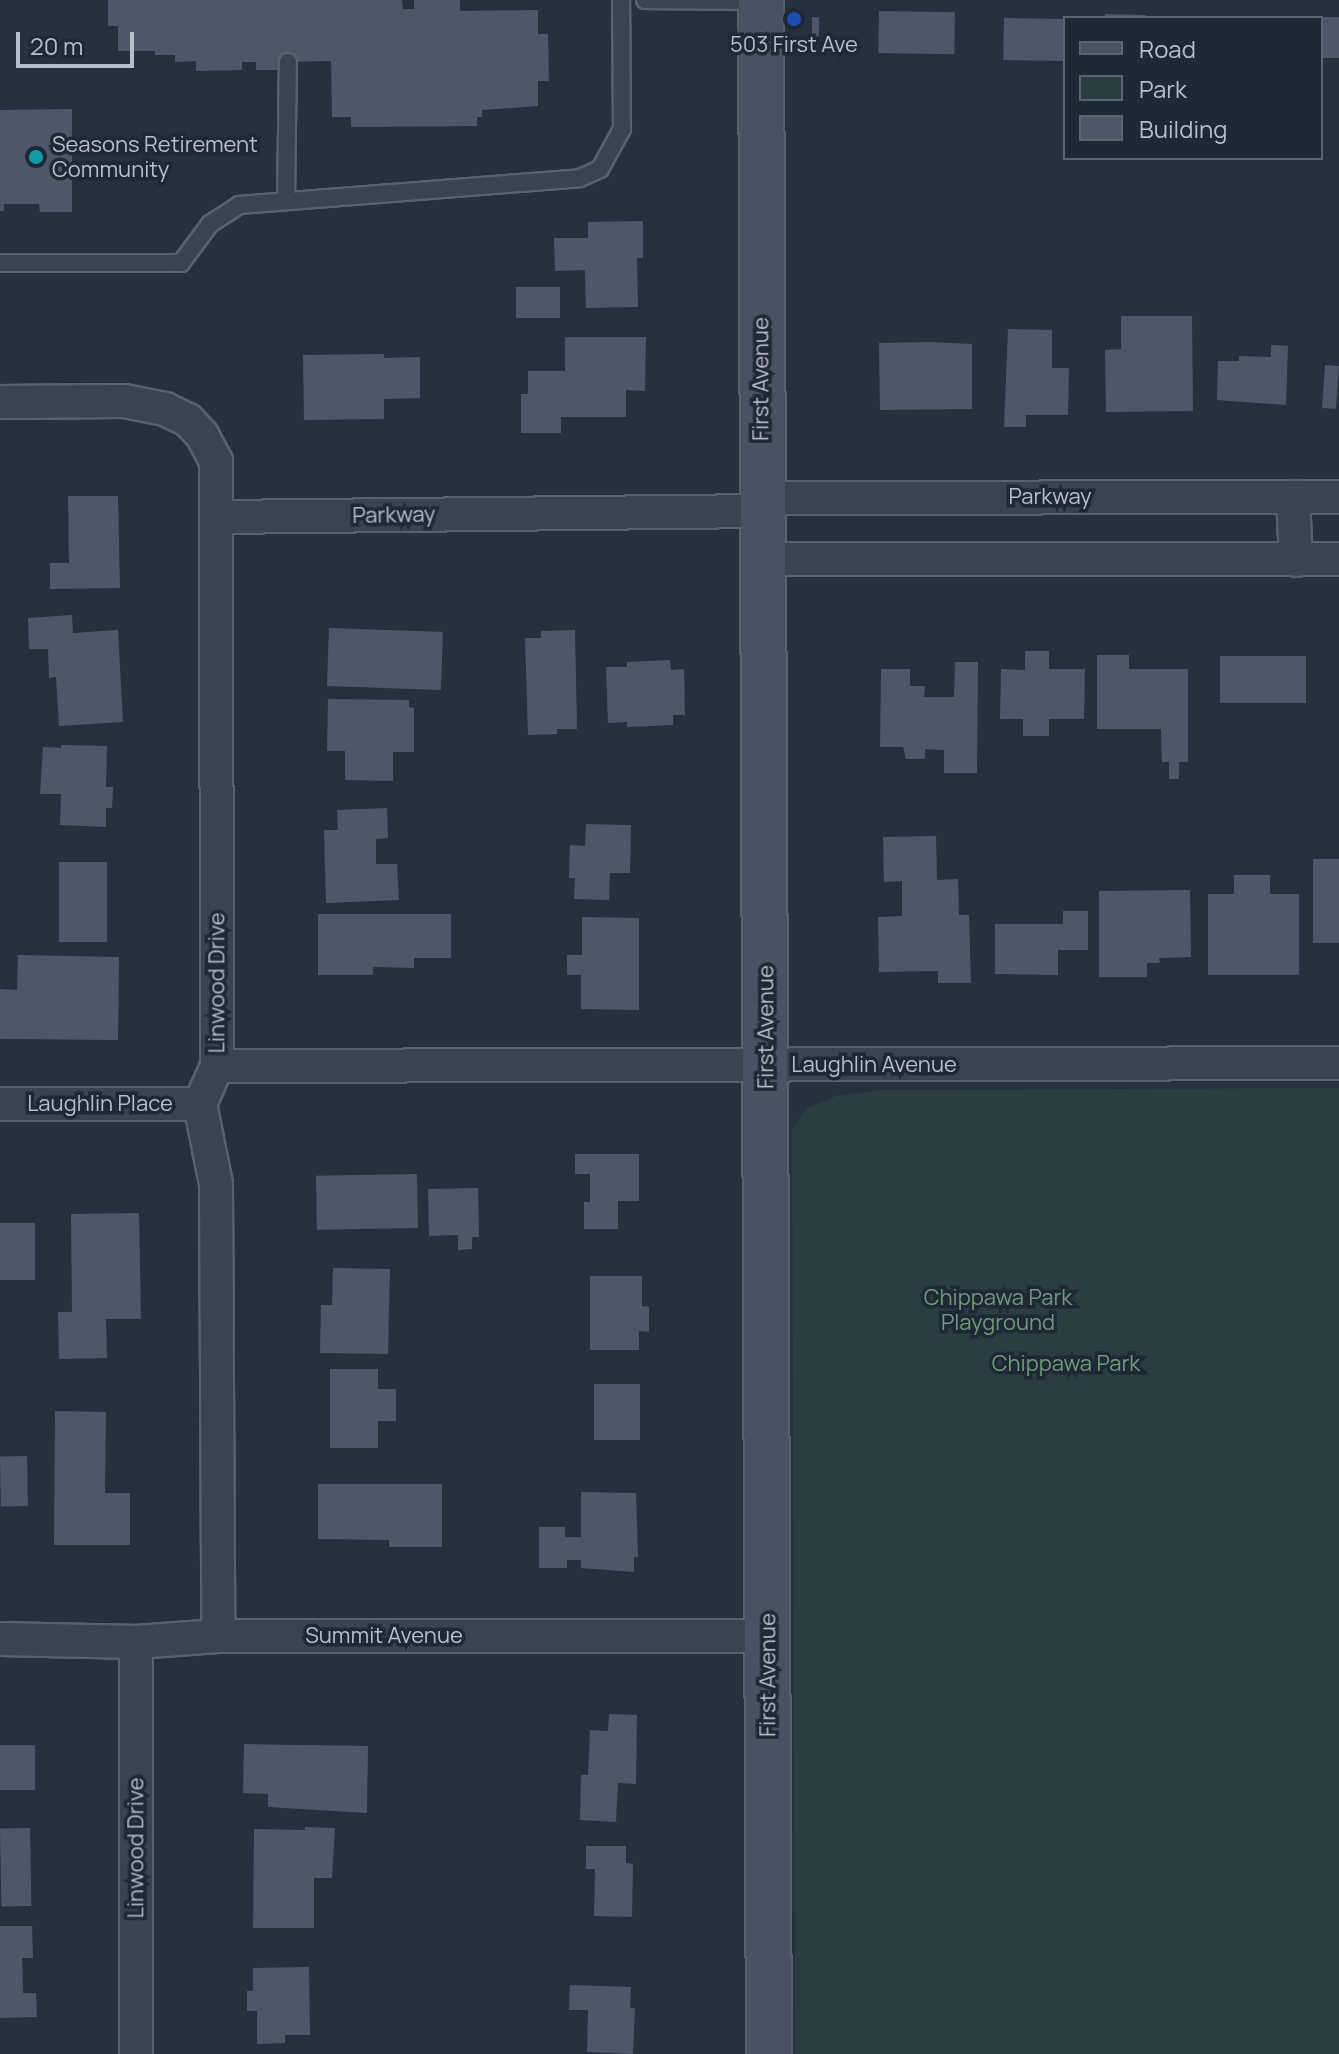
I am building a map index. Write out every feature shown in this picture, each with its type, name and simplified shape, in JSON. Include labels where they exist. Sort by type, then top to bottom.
[{"type":"street","name":"First Avenue","points":[[761,1],[769,2054]]},
{"type":"street","name":"Linwood Drive","points":[[0,402],[124,401],[178,413],[188,420],[213,452],[218,517],[217,1066],[200,1104]]},
{"type":"street","points":[[1293,497],[1296,560]]},
{"type":"street","name":"Parkway","points":[[218,517],[1339,497]]},
{"type":"street","points":[[761,559],[1339,559]]},
{"type":"street","name":"Laughlin Avenue","points":[[217,1066],[1339,1063]]},
{"type":"street","name":"Laughlin Place","points":[[0,1104],[200,1104]]},
{"type":"street","points":[[200,1104],[216,1184],[218,1636]]},
{"type":"street","name":"Summit Avenue","points":[[0,1639],[136,1642],[218,1636],[767,1636]]},
{"type":"street","name":"Linwood Drive","points":[[136,1642],[136,2054]]},
{"type":"lane","points":[[0,263],[181,263],[194,242],[224,213],[239,205],[580,178],[600,169],[622,129],[621,0]]},
{"type":"lane","points":[[645,0],[761,1]]},
{"type":"lane","points":[[286,201],[288,62]]},
{"type":"green space","name":"Chippawa Park","points":[[1339,1088],[1339,2054],[795,2054],[792,1130],[806,1109],[836,1096],[879,1090]]},
{"type":"building","points":[[108,0],[402,0],[403,9],[414,9],[414,0],[460,0],[460,11],[538,10],[538,34],[548,34],[549,81],[538,81],[538,106],[482,110],[482,117],[477,117],[477,126],[351,127],[351,117],[332,117],[331,61],[280,62],[280,70],[256,70],[256,62],[242,62],[242,70],[196,71],[196,61],[175,62],[175,55],[155,55],[155,51],[118,51],[118,26],[108,26]]},
{"type":"building","points":[[879,11],[955,12],[954,54],[878,53]]},
{"type":"building","points":[[1105,14],[1146,15],[1146,16]]},
{"type":"building","points":[[812,17],[819,17],[819,38],[812,38]]},
{"type":"building","points":[[1323,17],[1339,17],[1339,58],[1323,58]]},
{"type":"building","points":[[1004,18],[1063,19],[1063,61],[1003,60]]},
{"type":"building","name":"Seasons Retirement Community","points":[[72,109],[72,212],[40,212],[39,204],[4,204],[4,211],[0,211],[0,110]]},
{"type":"building","points":[[643,221],[643,258],[637,258],[638,307],[586,308],[585,270],[555,271],[554,238],[588,238],[588,222]]},
{"type":"building","points":[[516,287],[560,287],[560,318],[516,318]]},
{"type":"building","points":[[1121,316],[1192,316],[1193,411],[1106,412],[1105,350],[1121,349]]},
{"type":"building","points":[[1008,329],[1052,330],[1052,368],[1069,368],[1068,415],[1026,415],[1026,427],[1004,427]]},
{"type":"building","points":[[565,337],[646,337],[645,391],[626,390],[626,417],[561,417],[561,433],[521,433],[521,394],[528,394],[528,371],[565,371]]},
{"type":"building","points":[[879,343],[972,344],[972,409],[880,410]]},
{"type":"building","points":[[1271,345],[1288,346],[1286,405],[1217,400],[1218,361],[1239,361],[1239,356],[1271,357]]},
{"type":"building","points":[[384,354],[384,358],[420,357],[420,398],[384,399],[384,419],[304,420],[303,355]]},
{"type":"building","points":[[1325,365],[1339,366],[1336,409],[1322,408]]},
{"type":"building","points":[[68,496],[118,496],[120,588],[50,589],[50,563],[69,563]]},
{"type":"building","points":[[72,615],[73,633],[118,630],[123,722],[59,726],[56,677],[49,678],[48,649],[29,649],[28,618]]},
{"type":"building","points":[[329,628],[443,632],[441,690],[327,686]]},
{"type":"building","points":[[575,630],[577,729],[557,729],[557,734],[528,735],[525,638],[541,638],[541,631]]},
{"type":"building","points":[[1025,651],[1049,651],[1049,669],[1085,669],[1084,719],[1049,719],[1049,736],[1023,736],[1023,719],[1000,719],[1001,669],[1025,670]]},
{"type":"building","points":[[1097,655],[1129,655],[1129,669],[1188,669],[1188,762],[1179,762],[1179,779],[1169,779],[1169,762],[1162,762],[1161,729],[1097,729]]},
{"type":"building","points":[[1220,656],[1306,656],[1306,703],[1220,703]]},
{"type":"building","points":[[670,660],[671,670],[684,669],[685,715],[673,715],[673,725],[627,727],[627,722],[608,723],[606,667],[627,667],[627,662]]},
{"type":"building","points":[[955,662],[978,662],[977,773],[944,773],[944,750],[925,749],[925,759],[906,759],[903,747],[880,747],[881,669],[910,669],[910,686],[925,686],[924,697],[954,697]]},
{"type":"building","points":[[328,699],[409,700],[409,707],[414,708],[414,752],[393,752],[393,781],[345,780],[345,751],[327,751]]},
{"type":"building","points":[[61,745],[107,746],[106,787],[113,787],[112,808],[106,808],[106,827],[60,825],[61,794],[40,794],[43,747],[61,748]]},
{"type":"building","points":[[387,808],[388,838],[376,839],[376,864],[397,864],[399,900],[326,903],[324,830],[338,830],[337,810]]},
{"type":"building","points":[[586,824],[631,825],[630,873],[610,873],[609,900],[574,899],[575,878],[569,878],[570,845],[585,846]]},
{"type":"building","points":[[936,836],[937,880],[958,879],[959,915],[969,915],[971,983],[938,983],[938,971],[879,972],[878,917],[902,916],[902,881],[884,882],[883,837]]},
{"type":"building","points":[[1313,859],[1339,859],[1339,943],[1313,943]]},
{"type":"building","points":[[59,862],[107,862],[107,942],[59,942]]},
{"type":"building","points":[[1234,875],[1270,875],[1270,894],[1299,894],[1299,975],[1208,975],[1208,894],[1234,894]]},
{"type":"building","points":[[1190,890],[1191,957],[1159,958],[1160,963],[1147,963],[1147,977],[1099,977],[1099,891]]},
{"type":"building","points":[[1063,911],[1088,911],[1088,950],[1058,950],[1058,975],[995,974],[995,924],[1063,924]]},
{"type":"building","points":[[318,914],[451,914],[451,958],[414,958],[414,968],[373,967],[373,975],[318,975]]},
{"type":"building","points":[[582,917],[639,918],[639,1010],[581,1009],[581,975],[567,975],[567,955],[582,955]]},
{"type":"building","points":[[18,955],[119,957],[118,1040],[0,1039],[0,989],[17,990]]},
{"type":"building","points":[[575,1154],[639,1154],[639,1201],[618,1201],[618,1229],[584,1229],[584,1202],[590,1202],[590,1174],[575,1174]]},
{"type":"building","points":[[417,1174],[418,1228],[317,1230],[316,1176]]},
{"type":"building","points":[[478,1188],[479,1237],[472,1237],[472,1249],[458,1250],[458,1235],[429,1236],[428,1189]]},
{"type":"building","points":[[139,1213],[141,1319],[106,1319],[107,1358],[59,1359],[58,1312],[72,1312],[71,1214]]},
{"type":"building","points":[[0,1223],[35,1223],[35,1280],[0,1280]]},
{"type":"building","points":[[333,1268],[390,1269],[388,1354],[320,1353],[321,1305],[332,1305]]},
{"type":"building","points":[[590,1276],[642,1276],[642,1306],[649,1307],[649,1332],[639,1331],[639,1350],[590,1350]]},
{"type":"building","points":[[330,1369],[378,1369],[378,1389],[396,1389],[396,1421],[378,1421],[378,1448],[330,1448]]},
{"type":"building","points":[[594,1384],[640,1384],[640,1440],[594,1440]]},
{"type":"building","points":[[55,1411],[106,1412],[105,1493],[130,1493],[130,1545],[54,1545]]},
{"type":"building","points":[[0,1456],[27,1456],[28,1506],[1,1506]]},
{"type":"building","points":[[318,1484],[442,1484],[442,1547],[389,1547],[389,1540],[318,1539]]},
{"type":"building","points":[[581,1492],[636,1493],[638,1557],[634,1557],[634,1572],[581,1568],[581,1560],[567,1560],[567,1568],[539,1568],[539,1527],[565,1527],[565,1537],[581,1537]]},
{"type":"building","points":[[609,1714],[637,1715],[636,1784],[618,1783],[616,1822],[580,1820],[581,1775],[588,1775],[590,1730],[608,1731]]},
{"type":"building","points":[[244,1744],[368,1746],[367,1813],[268,1807],[268,1794],[243,1793]]},
{"type":"building","points":[[0,1745],[35,1745],[35,1790],[0,1790]]},
{"type":"building","points":[[305,1827],[335,1828],[332,1878],[314,1878],[314,1928],[253,1928],[254,1829],[305,1830]]},
{"type":"building","points":[[30,1828],[31,1906],[1,1907],[0,1829]]},
{"type":"building","points":[[586,1846],[626,1846],[626,1863],[633,1864],[632,1917],[594,1916],[595,1869],[586,1869]]},
{"type":"building","points":[[0,1926],[32,1926],[33,1958],[22,1958],[23,1993],[36,1993],[37,2017],[0,2018]]},
{"type":"building","points":[[309,1967],[310,2035],[285,2035],[285,2043],[257,2044],[257,2011],[247,2011],[247,1991],[253,1991],[253,1968]]},
{"type":"building","points":[[570,1985],[631,1987],[630,2008],[635,2008],[633,2054],[587,2052],[588,2010],[569,2010]]},
{"type":"place","name":"503 First Ave","points":[[794,19]]},
{"type":"place","name":"Seasons Retirement Community","points":[[36,157]]},
{"type":"park label","name":"Chippawa Park Playground","points":[[998,1310]]}]
